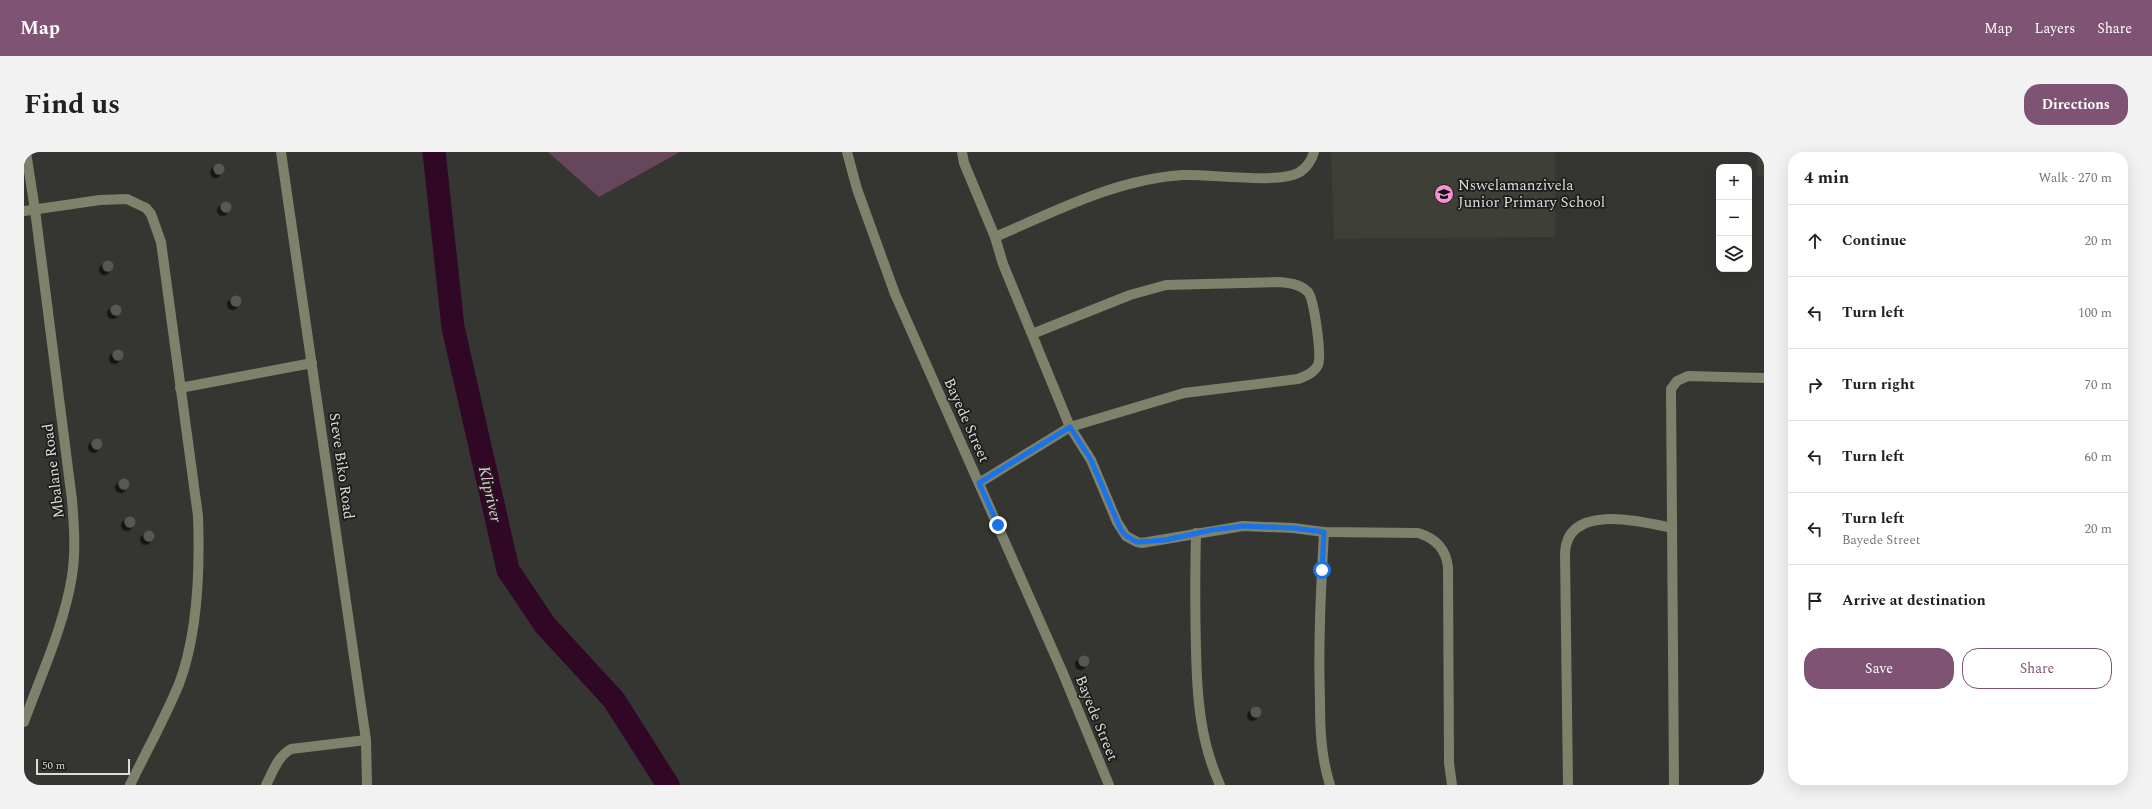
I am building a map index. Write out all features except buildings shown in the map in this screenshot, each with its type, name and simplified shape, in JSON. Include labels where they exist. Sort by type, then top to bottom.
[{"type":"street","name":"Mbalane Road","points":[[24,722],[63,614],[72,576],[74,541],[72,500],[35,210],[26,152]]},
{"type":"street","name":"Steve Biko Road","points":[[281,152],[366,740],[367,785]]},
{"type":"street","name":"Bayede Street","points":[[847,152],[857,189],[895,294],[1062,671],[1109,785]]},
{"type":"street","points":[[962,152],[978,199],[995,237],[1003,264],[1070,427],[1091,460],[1117,522],[1126,536],[1142,543],[1243,526],[1293,528],[1324,532],[1418,533],[1435,541],[1445,553],[1448,567],[1449,763],[1452,785]]},
{"type":"street","points":[[995,237],[1107,189],[1137,181],[1185,175],[1282,178],[1298,173],[1309,164],[1314,152]]},
{"type":"street","points":[[24,211],[118,198],[127,199],[139,204],[151,214],[161,242],[198,516],[199,552],[192,630],[189,649],[179,684],[130,785]]},
{"type":"street","points":[[979,483],[1070,427],[1184,393],[1276,383],[1298,379],[1311,374],[1319,364],[1312,302],[1308,292],[1298,285],[1279,282],[1181,283],[1166,285],[1130,295],[1032,334]]},
{"type":"street","points":[[180,388],[312,363]]},
{"type":"street","points":[[1674,785],[1670,396],[1674,384],[1688,376],[1764,378]]},
{"type":"street","points":[[1568,785],[1564,553],[1568,536],[1579,524],[1597,520],[1624,520],[1672,528]]},
{"type":"street","points":[[1324,532],[1319,673],[1321,744],[1325,771],[1330,785]]},
{"type":"street","points":[[1196,533],[1195,600],[1198,710],[1204,739],[1220,785]]},
{"type":"street","points":[[266,785],[276,763],[290,748],[366,740]]},
{"type":"shaded area","points":[[548,152],[680,152],[599,197]]},
{"type":"shaded area","name":"Nswelamanzivela Junior Primary School","points":[[1331,152],[1555,152],[1555,237],[1334,239]]},
{"type":"shaded area","points":[[1757,152],[1764,152],[1764,176],[1757,176]]},
{"type":"waterway","name":"Klipriver","points":[[434,152],[453,327],[508,570],[545,625],[614,700],[668,785]]},
{"type":"place","name":"Nswelamanzivela Junior Primary School","points":[[1444,194]]},
{"type":"route","points":[[998,525],[979,483],[1070,427],[1091,460],[1121,530],[1132,540],[1142,543],[1165,540],[1212,530],[1243,526],[1293,528],[1324,532],[1322,570]]}]
